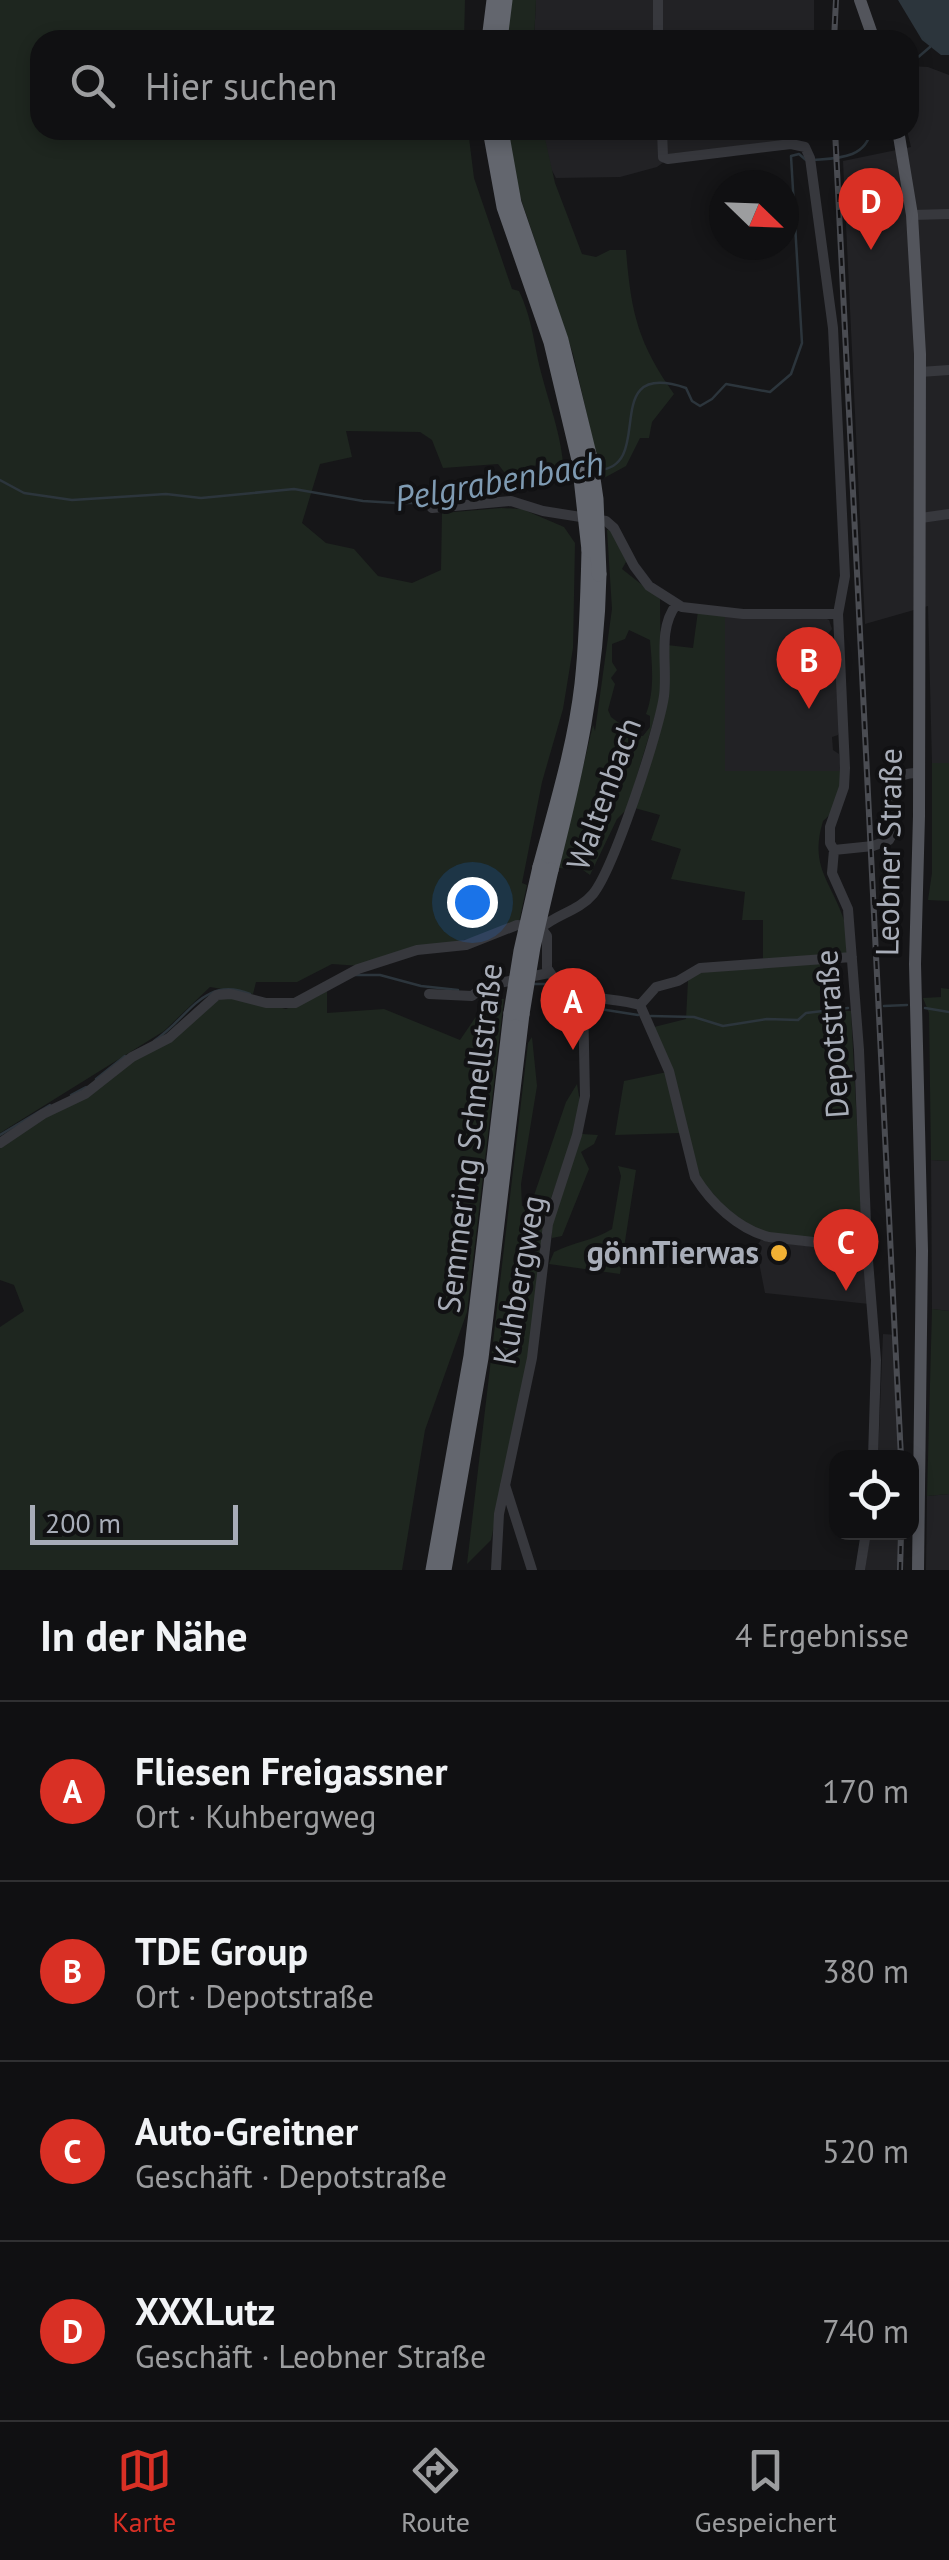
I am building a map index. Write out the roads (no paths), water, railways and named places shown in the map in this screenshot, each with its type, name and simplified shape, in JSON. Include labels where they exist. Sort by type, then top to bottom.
[{"type":"highway","points":[[490,30],[494,0]]},
{"type":"highway","points":[[501,30],[505,0]]},
{"type":"highway","name":"Semmering Schnellstraße","points":[[492,140],[504,207],[551,342],[585,459],[587,630],[582,687],[546,868]]},
{"type":"highway","name":"Semmering Schnellstraße","points":[[444,1570],[481,1358],[517,1013],[520,950],[581,751],[592,688],[600,574],[585,459],[561,340],[514,203],[503,140]]},
{"type":"highway","name":"Semmering Schnellstraße","points":[[433,1570],[473,1339],[517,1013]]},
{"type":"main road","points":[[860,0],[870,30]]},
{"type":"main road","name":"Leobner Straße","points":[[900,140],[912,216],[920,372],[915,957],[922,1251],[918,1570]]},
{"type":"street","points":[[658,0],[658,30]]},
{"type":"street","name":"Depotstraße","points":[[662,140],[663,157],[680,160],[791,144],[805,148],[811,160],[833,328],[845,576],[838,614],[845,768],[842,797],[830,827],[830,843],[834,850],[832,873],[848,909],[852,957],[876,1360],[873,1450]]},
{"type":"street","points":[[912,216],[949,214]]},
{"type":"street","points":[[920,372],[949,370]]},
{"type":"street","points":[[432,508],[511,501],[606,521],[620,537],[639,574],[676,606],[743,614],[838,614]]},
{"type":"street","points":[[920,518],[949,514]]},
{"type":"street","name":"Waltenbach","points":[[542,928],[579,907],[595,892],[605,874],[661,711],[666,670],[665,626],[676,606]]},
{"type":"street","points":[[834,850],[873,846],[889,840],[896,825],[891,790],[894,783],[909,773],[919,773]]},
{"type":"street","points":[[0,1142],[43,1114],[85,1094],[132,1057],[169,1038],[217,996],[231,994],[266,1004],[296,1004],[358,969],[430,948],[466,945],[517,925],[542,928],[549,974]]},
{"type":"street","points":[[640,1005],[656,987],[678,982],[700,968],[852,957]]},
{"type":"street","points":[[429,994],[472,996],[484,986],[549,974],[583,998],[640,1005]]},
{"type":"street","name":"Kuhbergweg","points":[[496,1570],[499,1514],[532,1358],[548,1224],[585,1096],[583,998]]},
{"type":"street","points":[[640,1005],[670,1071],[688,1156],[703,1189],[755,1234],[867,1248]]},
{"type":"street","points":[[505,1484],[532,1570]]},
{"type":"street","points":[[860,1570],[865,1540]]},
{"type":"waterway","name":"Pelgrabenbach","points":[[919,56],[930,47]]},
{"type":"waterway","name":"Pelgrabenbach","points":[[813,160],[857,152],[868,140]]},
{"type":"waterway","name":"Pelgrabenbach","points":[[599,470],[616,464],[625,451],[635,400],[643,388],[659,383],[686,388],[692,401],[700,406],[726,384],[770,392],[791,374],[802,343],[791,156],[799,154],[806,160]]},
{"type":"waterway","name":"Pelgrabenbach","points":[[0,480],[24,493],[72,500],[166,494],[201,498],[294,489],[363,501],[422,503],[461,492],[499,489],[536,472],[576,471]]},
{"type":"waterway","points":[[354,975],[380,975],[421,986],[458,990]]},
{"type":"waterway","points":[[531,984],[552,984],[579,1004]]},
{"type":"waterway","points":[[154,1041],[208,994],[220,990],[250,994]]},
{"type":"waterway","points":[[884,1006],[907,1005]]},
{"type":"waterway","points":[[587,1007],[638,1015]]},
{"type":"waterway","points":[[651,1016],[694,1017],[723,1026],[767,1019],[798,1020],[806,1013],[848,1008]]},
{"type":"waterway","points":[[925,1008],[949,1012]]},
{"type":"waterway","points":[[96,1079],[125,1056]]},
{"type":"waterway","points":[[71,1095],[86,1087]]},
{"type":"waterway","points":[[0,1135],[50,1105]]},
{"type":"railway","points":[[834,30],[836,0]]},
{"type":"railway","points":[[835,140],[901,1450]]},
{"type":"railway","points":[[900,1570],[901,1540]]},
{"type":"place","name":"XXXLutz","points":[[871,250]]},
{"type":"place","name":"TDE Group","points":[[809,709]]},
{"type":"place","name":"Fliesen Freigassner","points":[[573,1050]]},
{"type":"place","name":"gönnTierwas","points":[[779,1253]]},
{"type":"place","name":"Auto-Greitner","points":[[846,1291]]}]
